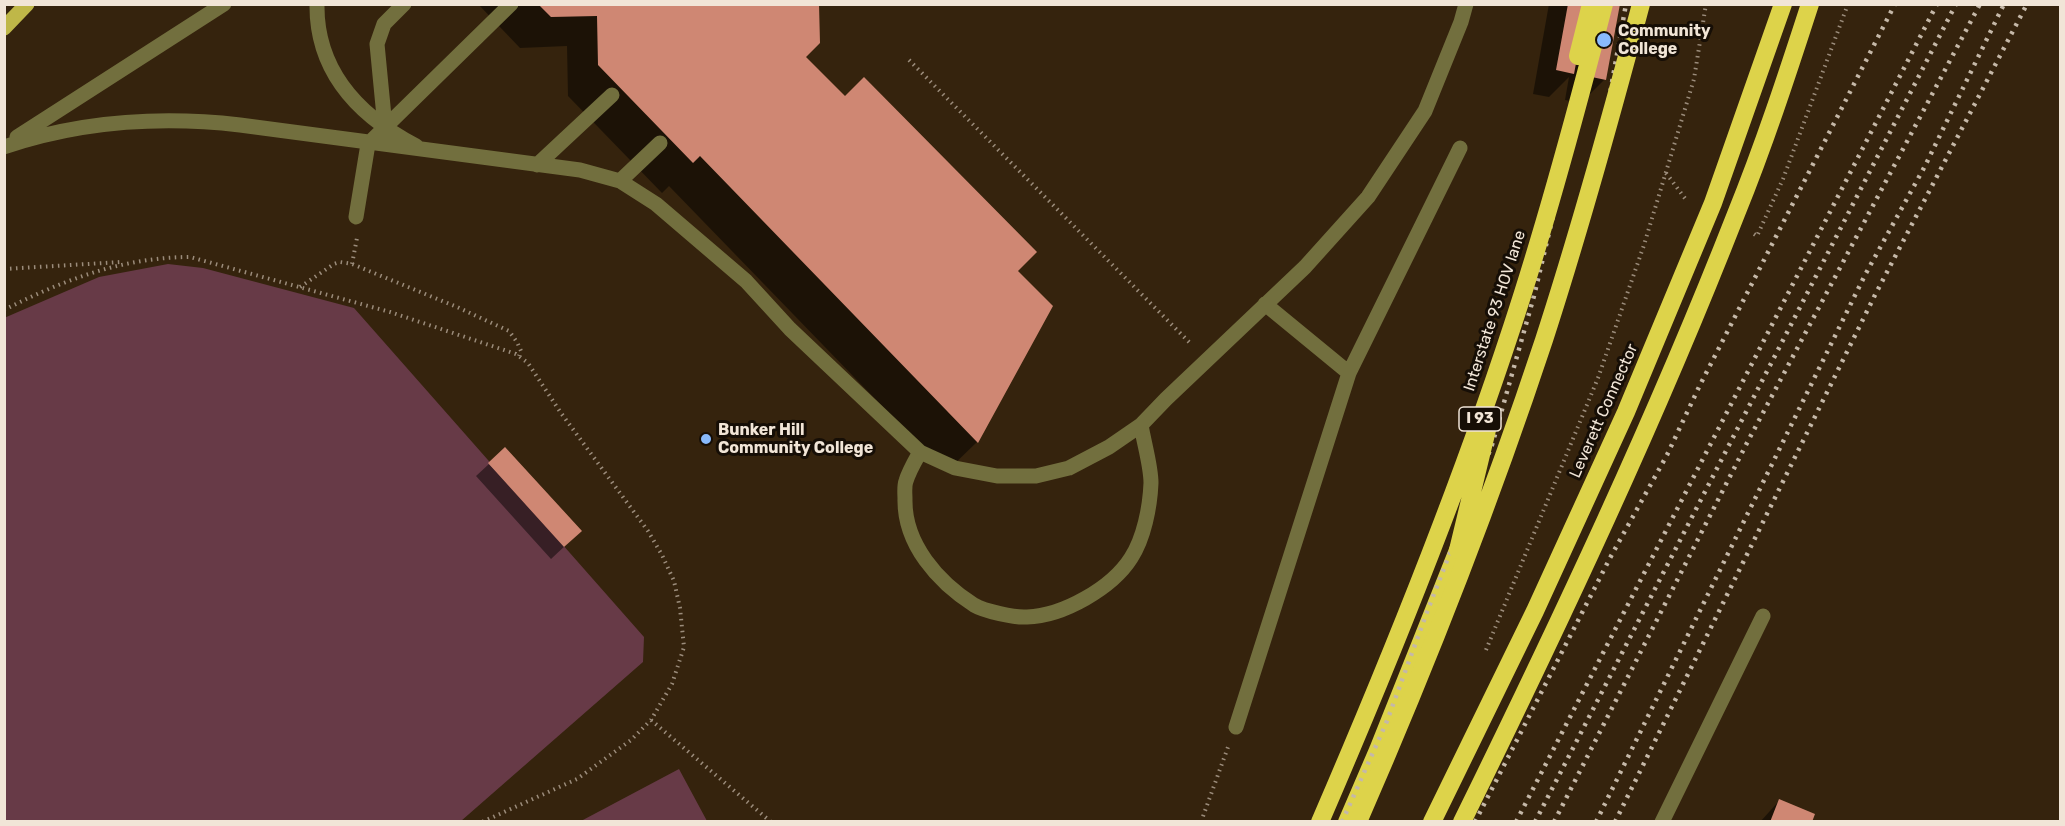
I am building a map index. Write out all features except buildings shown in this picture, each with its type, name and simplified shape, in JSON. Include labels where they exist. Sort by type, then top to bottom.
[{"type":"highway","points":[[1458,550],[1590,4]]},
{"type":"highway","name":"Interstate 93 HOV lane","points":[[1320,822],[1435,541],[1509,338],[1575,116],[1604,4]]},
{"type":"highway","name":"I 93","points":[[1347,822],[1458,550],[1535,335],[1599,123],[1631,4]]},
{"type":"highway","name":"I 93","points":[[1358,822],[1388,754],[1467,554],[1512,432],[1577,232],[1641,4]]},
{"type":"highway","name":"Leverett Connector","points":[[1432,822],[1549,580],[1640,381],[1713,203],[1783,4]]},
{"type":"highway","points":[[1462,822],[1606,520],[1672,370],[1737,212],[1810,4]]},
{"type":"main road","points":[[4,28],[27,4]]},
{"type":"lane","points":[[4,146],[224,4]]},
{"type":"lane","points":[[317,4],[321,42],[334,73],[352,99],[385,127],[427,151]]},
{"type":"lane","points":[[385,127],[376,44],[384,24],[404,4]]},
{"type":"lane","points":[[356,217],[368,144],[511,4]]},
{"type":"lane","points":[[4,146],[79,127],[160,120],[240,125],[594,173],[620,181],[656,204],[746,280],[790,329],[920,452],[955,468],[997,476],[1036,476],[1069,468],[1109,447],[1141,425],[1305,267],[1368,197],[1425,111],[1466,4]]},
{"type":"lane","points":[[537,165],[612,95]]},
{"type":"lane","points":[[620,181],[660,143]]},
{"type":"lane","points":[[1236,727],[1349,373],[1460,148]]},
{"type":"lane","points":[[1265,304],[1349,373]]},
{"type":"lane","points":[[920,452],[905,482],[905,513],[914,541],[930,568],[976,606],[1025,618],[1046,615],[1072,606],[1117,575],[1132,557],[1142,532],[1151,482],[1141,425]]},
{"type":"lane","points":[[1662,822],[1763,616]]},
{"type":"path","points":[[1485,653],[1598,378],[1644,245],[1694,79],[1706,4]]},
{"type":"path","points":[[909,60],[1207,360]]},
{"type":"path","points":[[4,310],[69,281],[119,264],[168,257],[190,257],[461,334],[519,356],[528,363],[561,413],[648,531],[662,555],[674,581],[680,608],[684,647],[672,684],[651,720],[631,740],[577,778],[482,822]]},
{"type":"path","points":[[4,269],[138,261]]},
{"type":"path","points":[[300,287],[334,264],[340,262],[352,264],[456,307],[509,332],[521,351],[519,356]]},
{"type":"path","points":[[651,720],[771,822]]},
{"type":"path","points":[[1201,822],[1236,727]]},
{"type":"shaded area","points":[[168,264],[203,268],[354,308],[644,637],[643,662],[461,821],[5,821],[4,318],[99,277]]},
{"type":"shaded area","points":[[679,769],[707,821],[581,821]]},
{"type":"railway","points":[[1342,822],[1387,721],[1492,445],[1534,296],[1564,170],[1594,4]]},
{"type":"railway","points":[[1362,822],[1404,728],[1509,452],[1561,305],[1595,177],[1626,4]]},
{"type":"railway","points":[[1475,822],[1610,558],[1667,455],[1699,387],[1895,4]]},
{"type":"railway","points":[[1516,822],[1937,4]]},
{"type":"railway","points":[[1535,822],[1956,4]]},
{"type":"railway","points":[[1554,822],[1748,441],[1980,4]]},
{"type":"railway","points":[[1596,822],[1865,275],[1925,166],[2004,4]]},
{"type":"railway","points":[[1615,822],[1875,295],[2027,4]]},
{"type":"place","name":"Community College","points":[[1604,40]]},
{"type":"place","name":"Bunker Hill Community College","points":[[706,439]]}]
